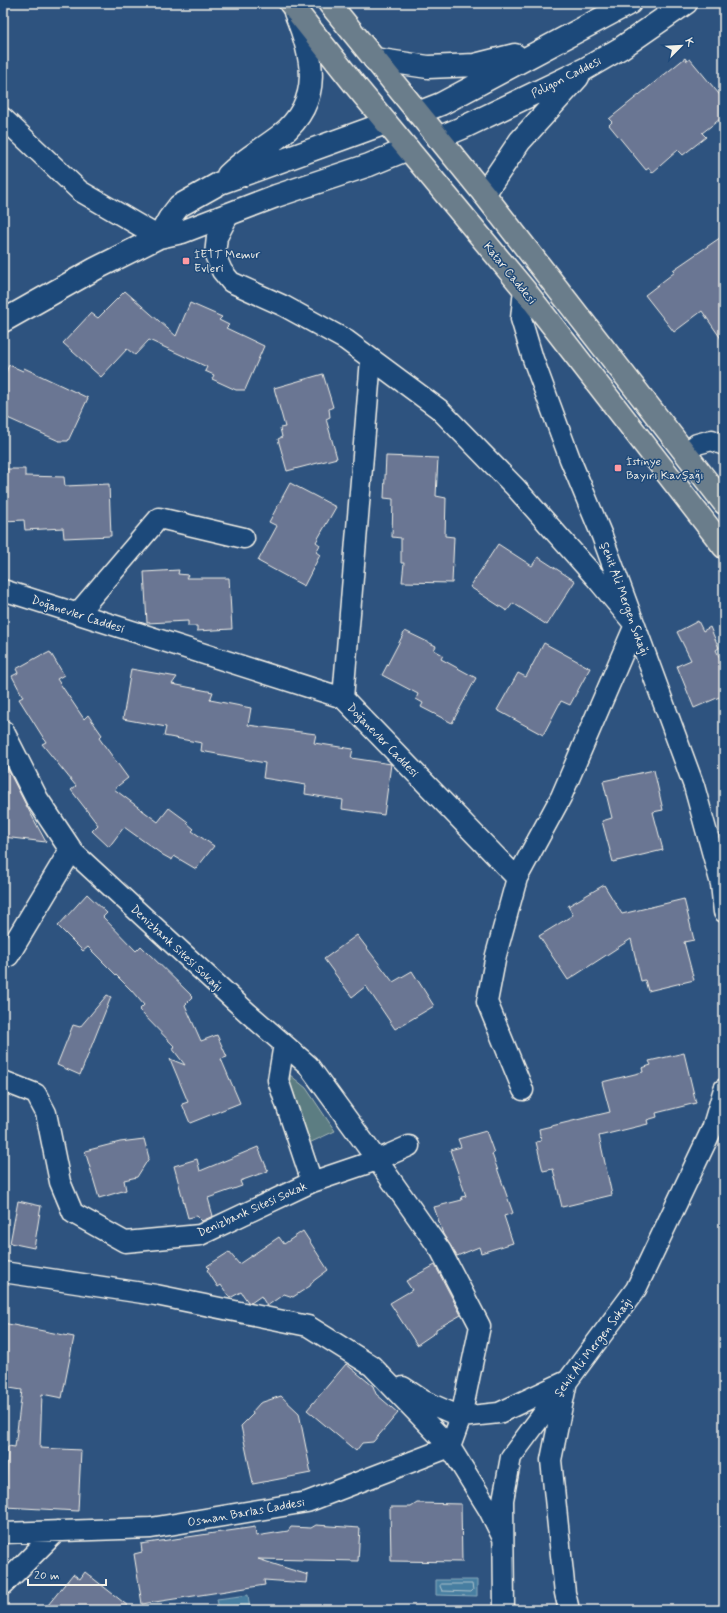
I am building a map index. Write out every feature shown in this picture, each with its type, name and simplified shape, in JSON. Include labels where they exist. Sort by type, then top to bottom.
[{"type":"main road","points":[[329,3],[484,194],[724,503]]},
{"type":"main road","name":"Katar Caddesi","points":[[291,4],[386,123],[524,288],[724,547]]},
{"type":"main road","points":[[386,123],[418,113]]},
{"type":"main road","points":[[408,149],[419,142],[438,138]]},
{"type":"main road","points":[[664,470],[686,453]]},
{"type":"street","points":[[418,113],[441,104],[630,3]]},
{"type":"street","name":"Poligon Caddesi","points":[[438,138],[585,69],[621,48],[686,3]]},
{"type":"street","points":[[220,184],[241,162],[282,134],[296,118],[307,100],[311,86],[310,57],[303,31],[291,4]]},
{"type":"street","points":[[374,58],[428,68],[451,67],[475,65],[544,48]]},
{"type":"street","points":[[484,194],[520,141],[585,69]]},
{"type":"street","points":[[3,118],[80,191],[159,237]]},
{"type":"street","points":[[159,237],[169,219],[179,206],[220,184],[386,123]]},
{"type":"street","points":[[3,321],[95,269],[159,237],[182,232],[276,196],[369,165],[408,149]]},
{"type":"street","points":[[229,214],[217,237],[215,255],[222,271],[231,282],[284,306],[346,340],[439,409],[515,487],[596,577],[635,625],[561,797],[517,878],[496,955],[487,1002],[523,1090]]},
{"type":"street","name":"Şehit Ali Mergen Sokağı","points":[[524,288],[521,319],[533,359],[570,459],[602,536],[694,786],[721,884],[724,912]]},
{"type":"street","points":[[343,698],[371,359]]},
{"type":"street","points":[[686,453],[697,444],[712,440],[724,445]]},
{"type":"street","points":[[77,614],[159,518],[244,538]]},
{"type":"street","name":"Doğanevler Caddesi","points":[[3,590],[343,698],[517,878]]},
{"type":"street","points":[[3,732],[37,799],[71,850],[8,955],[3,958]]},
{"type":"street","name":"Denizbank Sitesi Sokağı","points":[[71,850],[248,1013],[308,1065],[441,1251],[480,1326],[461,1417],[450,1447]]},
{"type":"street","points":[[284,1044],[278,1080],[312,1182],[377,1160],[409,1146]]},
{"type":"street","name":"Denizbank Sitesi Sokak","points":[[3,1081],[36,1094],[46,1113],[60,1182],[73,1213],[125,1242],[200,1235],[312,1182]]},
{"type":"street","name":"Şehit Ali Mergen Sokağı","points":[[504,1610],[503,1500],[511,1457],[636,1289],[712,1129],[724,1089]]},
{"type":"street","points":[[3,1272],[156,1295],[308,1326],[424,1401],[461,1417],[499,1412],[567,1381]]},
{"type":"street","points":[[372,1366],[450,1447],[489,1510],[503,1538]]},
{"type":"street","points":[[567,1381],[551,1460],[565,1593],[569,1610]]},
{"type":"street","name":"Osman Barlas Caddesi","points":[[3,1533],[151,1528],[307,1502],[450,1447]]},
{"type":"street","points":[[3,1585],[57,1531]]},
{"type":"green space","points":[[290,1075],[306,1088],[335,1131],[307,1144],[291,1098]]},
{"type":"water","points":[[436,1580],[477,1580],[477,1596],[436,1595]]},
{"type":"water","points":[[248,1595],[250,1609],[219,1610],[217,1599]]},
{"type":"building","points":[[685,58],[687,61],[690,59],[724,100],[724,116],[702,133],[706,137],[683,155],[678,150],[652,173],[649,168],[646,170],[609,125],[612,122],[609,119]]},
{"type":"building","points":[[724,235],[724,343],[702,311],[674,332],[645,295],[675,272],[673,270]]},
{"type":"building","points":[[125,291],[176,336],[190,303],[222,317],[219,320],[229,325],[226,328],[264,346],[245,390],[236,390],[212,379],[214,375],[205,371],[207,367],[149,340],[135,355],[127,349],[101,377],[63,343],[91,313],[98,318]]},
{"type":"building","points":[[9,365],[23,371],[24,368],[88,398],[68,441],[59,441],[3,416],[3,379]]},
{"type":"building","points":[[323,374],[333,407],[329,409],[330,417],[326,419],[337,458],[287,471],[278,439],[282,437],[280,428],[285,427],[274,388]]},
{"type":"building","points":[[386,456],[438,458],[436,496],[446,498],[445,536],[454,537],[452,583],[402,582],[404,563],[401,563],[401,538],[392,537],[393,499],[384,498]]},
{"type":"building","points":[[3,469],[25,469],[25,476],[64,477],[65,486],[109,484],[111,536],[64,538],[63,528],[25,530],[24,520],[3,521]]},
{"type":"building","points":[[290,483],[336,507],[316,542],[320,545],[316,552],[320,555],[304,586],[258,561],[277,526],[269,522]]},
{"type":"building","points":[[498,544],[532,566],[538,557],[575,581],[547,625],[513,603],[507,611],[470,587]]},
{"type":"building","points":[[179,570],[178,574],[188,575],[186,578],[229,578],[232,629],[197,631],[197,626],[188,626],[188,621],[147,623],[144,572]]},
{"type":"building","points":[[698,621],[703,631],[710,627],[719,648],[716,650],[724,667],[724,695],[694,708],[677,666],[691,660],[677,632]]},
{"type":"building","points":[[405,631],[436,646],[434,650],[443,655],[441,659],[476,678],[452,723],[421,707],[423,703],[416,699],[418,694],[382,675]]},
{"type":"building","points":[[544,643],[590,668],[570,705],[561,701],[543,735],[497,710],[518,673],[526,677]]},
{"type":"building","points":[[50,652],[64,675],[57,679],[84,719],[88,715],[102,735],[99,738],[128,778],[114,789],[158,822],[169,808],[188,822],[187,823],[194,829],[192,831],[214,846],[196,869],[174,856],[172,860],[163,855],[124,827],[109,847],[92,831],[98,825],[71,790],[76,786],[42,744],[46,742],[19,699],[23,697],[12,676],[18,673],[16,669],[43,654],[44,655]]},
{"type":"building","points":[[131,669],[177,677],[172,684],[213,692],[210,700],[251,708],[248,725],[316,734],[314,743],[353,749],[351,758],[391,764],[384,815],[342,809],[343,800],[305,794],[306,785],[263,778],[265,763],[201,751],[202,743],[164,736],[166,727],[123,719]]},
{"type":"building","points":[[3,760],[26,805],[46,842],[3,837]]},
{"type":"building","points":[[654,770],[663,810],[653,812],[663,850],[613,862],[602,821],[612,818],[603,781]]},
{"type":"building","points":[[604,885],[622,914],[684,899],[694,940],[684,942],[694,980],[648,991],[645,980],[641,981],[631,939],[568,980],[539,936],[573,915],[568,906]]},
{"type":"building","points":[[87,894],[107,913],[103,917],[136,951],[141,946],[193,997],[185,1005],[201,1041],[217,1035],[227,1057],[221,1059],[240,1103],[190,1123],[182,1104],[188,1102],[170,1059],[185,1065],[172,1048],[175,1047],[139,1010],[144,1005],[131,990],[88,947],[83,951],[58,926]]},
{"type":"building","points":[[357,935],[393,982],[412,971],[434,1006],[395,1029],[366,986],[352,997],[324,959]]},
{"type":"building","points":[[107,995],[111,997],[80,1075],[57,1065],[73,1025],[80,1027]]},
{"type":"building","points":[[684,1053],[696,1103],[656,1113],[657,1117],[647,1120],[648,1124],[599,1136],[612,1195],[562,1207],[553,1169],[543,1171],[536,1142],[541,1141],[539,1129],[610,1112],[602,1082],[643,1072],[642,1068],[651,1065],[649,1061]]},
{"type":"building","points":[[486,1131],[494,1153],[492,1154],[513,1213],[504,1216],[513,1243],[481,1253],[479,1247],[457,1256],[443,1234],[434,1207],[462,1200],[461,1197],[466,1196],[450,1150],[461,1147],[458,1139]]},
{"type":"building","points":[[144,1139],[149,1158],[137,1177],[124,1180],[126,1190],[99,1198],[85,1151],[120,1142]]},
{"type":"building","points":[[258,1147],[268,1171],[240,1181],[242,1186],[208,1198],[213,1216],[202,1221],[197,1216],[188,1218],[174,1166],[197,1159],[200,1171]]},
{"type":"building","points":[[18,1201],[41,1206],[34,1248],[10,1243]]},
{"type":"building","points":[[303,1231],[328,1270],[312,1282],[310,1286],[293,1297],[284,1294],[267,1306],[261,1296],[251,1303],[248,1302],[241,1292],[230,1298],[221,1285],[218,1287],[207,1270],[209,1268],[207,1266],[229,1252],[239,1264],[279,1237],[284,1244]]},
{"type":"building","points":[[435,1265],[461,1315],[436,1329],[436,1332],[417,1345],[390,1303],[412,1290],[406,1281]]},
{"type":"building","points":[[3,1323],[74,1337],[62,1398],[42,1394],[40,1448],[81,1450],[78,1511],[5,1507],[8,1446],[15,1447],[22,1390],[3,1387]]},
{"type":"building","points":[[346,1364],[373,1386],[376,1394],[398,1413],[373,1442],[362,1443],[356,1451],[307,1410]]},
{"type":"building","points":[[281,1396],[299,1413],[311,1473],[253,1484],[241,1426],[253,1414],[252,1412],[260,1403]]},
{"type":"building","points":[[417,1503],[461,1504],[462,1562],[391,1561],[390,1507],[411,1507]]},
{"type":"building","points":[[316,1525],[360,1528],[358,1561],[258,1559],[308,1575],[307,1583],[264,1580],[265,1585],[142,1604],[134,1554],[142,1552],[141,1544],[255,1527],[256,1536],[288,1531],[291,1527],[311,1528]]},
{"type":"building","points":[[85,1572],[128,1606],[105,1610],[44,1610],[73,1574],[80,1579]]},
{"type":"place","name":"İETT Memur Evleri","points":[[186,261]]},
{"type":"place","name":"İstinye Bayırı Kavşağı","points":[[618,468]]}]
